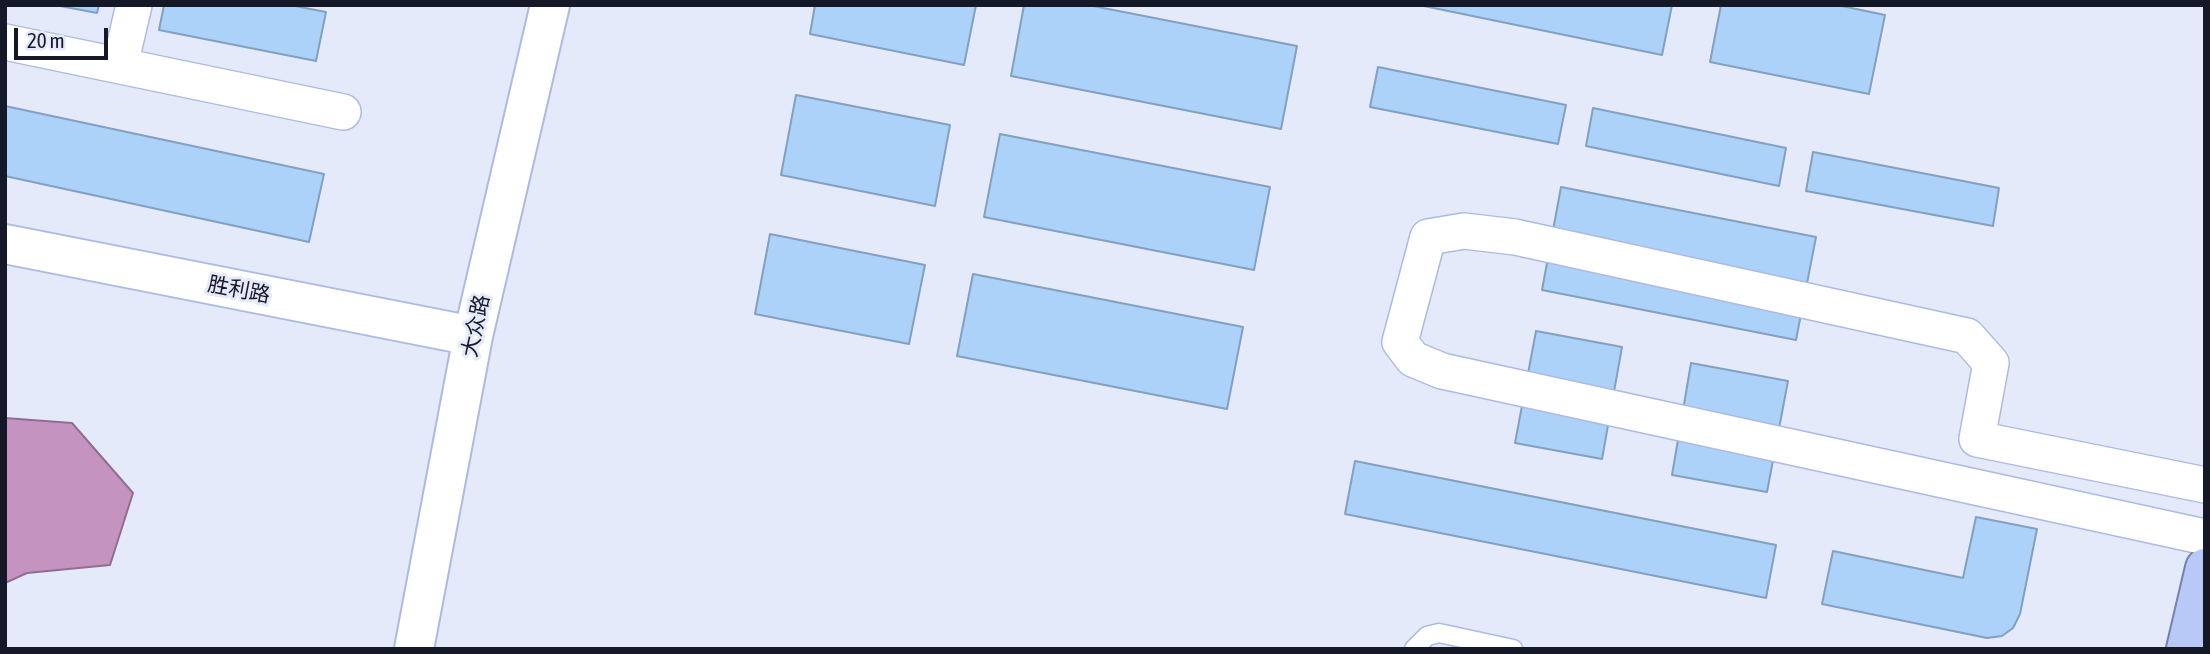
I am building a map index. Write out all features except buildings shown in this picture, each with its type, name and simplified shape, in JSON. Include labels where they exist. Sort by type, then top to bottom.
[{"type":"highway","points":[[2186,649],[2205,568]]},
{"type":"street","points":[[120,65],[134,5]]},
{"type":"street","name":"大众路","points":[[414,649],[473,336],[550,5]]},
{"type":"street","points":[[5,42],[343,112]]},
{"type":"street","points":[[2205,485],[1977,439],[1990,363],[1967,336],[1515,237],[1464,231],[1428,237],[1400,342],[1413,359],[1441,371],[2205,537]]},
{"type":"street","name":"胜利路","points":[[5,244],[473,336]]},
{"type":"lane","points":[[1414,649],[1427,636],[1439,633],[1513,649]]},
{"type":"shaded area","points":[[5,418],[72,423],[133,493],[110,565],[27,573],[5,583]]}]
